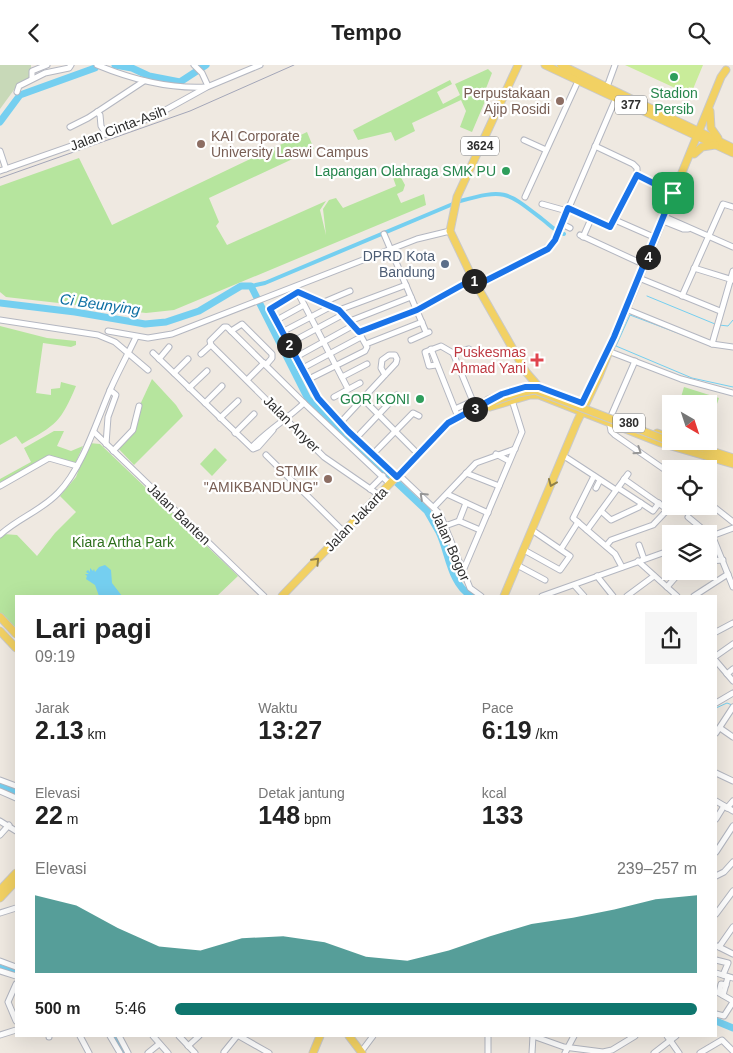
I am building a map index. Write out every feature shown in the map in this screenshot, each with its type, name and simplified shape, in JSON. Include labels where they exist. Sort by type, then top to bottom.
[{"type":"main road","name":"3624","points":[[504,92],[504,87],[514,65]]},
{"type":"main road","name":"3624","points":[[450,231],[456,199],[518,65]]},
{"type":"main road","name":"377","points":[[546,65],[616,98],[700,133]]},
{"type":"main road","name":"377","points":[[561,65],[686,127]]},
{"type":"main road","points":[[504,595],[577,422],[583,413],[727,67]]},
{"type":"main road","points":[[700,133],[704,118],[727,67]]},
{"type":"main road","points":[[710,111],[711,128],[718,143]]},
{"type":"main road","points":[[692,153],[686,127],[704,118]]},
{"type":"main road","points":[[700,133],[733,153]]},
{"type":"main road","points":[[670,205],[673,193],[692,153],[705,145],[718,143],[733,148]]},
{"type":"main road","points":[[450,231],[475,282],[526,373],[539,387]]},
{"type":"main road","points":[[525,387],[526,373]]},
{"type":"main road","name":"Jalan Jakarta","points":[[478,408],[481,403],[525,387],[539,387],[586,405]]},
{"type":"main road","name":"Jalan Jakarta","points":[[283,595],[448,423],[478,408],[518,393],[535,390],[662,437]]},
{"type":"main road","name":"Jalan Jakarta","points":[[478,408],[483,409],[512,400],[539,395],[583,413]]},
{"type":"main road","name":"380","points":[[586,405],[662,437]]},
{"type":"main road","name":"380","points":[[583,413],[610,425],[661,443],[733,464]]},
{"type":"main road","points":[[706,450],[733,459]]},
{"type":"main road","points":[[0,617],[14,639]]},
{"type":"main road","points":[[1,628],[14,639]]},
{"type":"main road","points":[[0,890],[15,874]]},
{"type":"main road","points":[[0,898],[15,882]]},
{"type":"main road","points":[[311,1053],[316,1037]]},
{"type":"main road","points":[[311,1053],[319,1037]]},
{"type":"main road","points":[[350,1037],[361,1052]]},
{"type":"street","points":[[32,78],[32,71],[47,65]]},
{"type":"street","points":[[17,90],[32,78],[68,68],[71,65]]},
{"type":"street","points":[[97,65],[144,81],[188,87],[208,87]]},
{"type":"street","name":"Jalan Cinta-Asih","points":[[3,170],[157,115],[208,87],[253,66],[260,65]]},
{"type":"street","points":[[607,87],[615,65]]},
{"type":"street","points":[[197,69],[208,87]]},
{"type":"street","points":[[70,127],[144,81]]},
{"type":"street","points":[[525,197],[578,81]]},
{"type":"street","points":[[301,369],[360,335],[541,253],[552,244],[616,98]]},
{"type":"street","points":[[96,112],[100,116],[101,126],[106,134]]},
{"type":"street","points":[[524,140],[546,150]]},
{"type":"street","points":[[542,204],[567,210],[610,227],[637,175],[637,168],[633,164],[595,146]]},
{"type":"street","points":[[0,151],[3,170]]},
{"type":"street","points":[[637,175],[673,193]]},
{"type":"street","points":[[682,296],[724,203],[733,207]]},
{"type":"street","points":[[591,219],[582,236],[645,265]]},
{"type":"street","points":[[664,219],[733,247]]},
{"type":"street","points":[[615,220],[656,238]]},
{"type":"street","points":[[561,226],[570,228]]},
{"type":"street","points":[[108,331],[148,338],[172,334],[254,301],[296,290],[433,234],[450,231]]},
{"type":"street","points":[[384,234],[428,332],[411,339]]},
{"type":"street","points":[[694,268],[731,279]]},
{"type":"street","points":[[712,344],[733,271]]},
{"type":"street","points":[[639,279],[720,311]]},
{"type":"street","points":[[339,310],[406,285]]},
{"type":"street","points":[[296,290],[339,310],[352,323],[366,344],[365,351],[307,381]]},
{"type":"street","points":[[296,290],[348,389]]},
{"type":"street","points":[[296,290],[270,309],[275,321],[296,357],[307,381],[332,415],[394,479]]},
{"type":"street","points":[[324,302],[350,291]]},
{"type":"street","points":[[296,357],[324,342],[352,323],[411,297]]},
{"type":"street","points":[[275,321],[304,305]]},
{"type":"street","points":[[282,332],[332,306]]},
{"type":"street","points":[[626,309],[712,344],[733,347]]},
{"type":"street","points":[[288,344],[344,314]]},
{"type":"street","points":[[0,320],[87,331],[115,342],[148,370]]},
{"type":"street","points":[[366,344],[422,322]]},
{"type":"street","points":[[231,331],[242,324],[272,354],[272,358],[247,380]]},
{"type":"street","points":[[201,354],[211,345],[210,341],[224,327],[231,331],[304,403],[383,476],[394,479]]},
{"type":"street","points":[[1,534],[15,521],[46,504],[71,479],[94,432],[127,352],[136,337]]},
{"type":"street","name":"Jalan Anyer","points":[[211,345],[324,457],[378,495]]},
{"type":"street","points":[[458,417],[431,349],[441,346],[453,353],[473,401],[478,408]]},
{"type":"street","points":[[159,359],[169,347]]},
{"type":"street","points":[[453,353],[469,349]]},
{"type":"street","points":[[608,350],[681,379],[733,393]]},
{"type":"street","points":[[153,353],[235,433],[252,447],[256,448],[273,430],[304,403]]},
{"type":"street","points":[[174,373],[188,359]]},
{"type":"street","points":[[611,416],[635,361]]},
{"type":"street","points":[[342,377],[367,364]]},
{"type":"street","points":[[189,388],[207,371]]},
{"type":"street","points":[[342,421],[385,375]]},
{"type":"street","points":[[334,397],[360,383]]},
{"type":"street","points":[[205,403],[222,386]]},
{"type":"street","points":[[106,444],[108,417],[116,395],[110,390]]},
{"type":"street","points":[[360,435],[397,395]]},
{"type":"street","points":[[363,399],[418,455]]},
{"type":"street","points":[[463,571],[515,449],[522,428],[512,400]]},
{"type":"street","points":[[220,418],[238,401]]},
{"type":"street","points":[[455,409],[473,401]]},
{"type":"street","points":[[113,451],[132,432],[139,406]]},
{"type":"street","points":[[375,452],[413,413],[419,416]]},
{"type":"street","points":[[235,433],[254,414]]},
{"type":"street","points":[[610,425],[615,435],[662,467]]},
{"type":"street","name":"Jalan Banten","points":[[94,432],[263,595]]},
{"type":"street","points":[[434,507],[476,463],[515,449]]},
{"type":"street","points":[[266,455],[344,532]]},
{"type":"street","points":[[496,455],[509,461]]},
{"type":"street","points":[[564,456],[653,511],[659,503]]},
{"type":"street","points":[[0,486],[49,458],[77,467]]},
{"type":"street","points":[[466,473],[499,486]]},
{"type":"street","points":[[370,489],[383,476]]},
{"type":"street","points":[[594,476],[573,517],[616,554],[622,567]]},
{"type":"street","points":[[587,530],[626,477],[662,504]]},
{"type":"street","name":"Jalan Bogor","points":[[394,479],[434,507],[445,526],[470,588],[480,595]]},
{"type":"street","points":[[596,488],[600,480]]},
{"type":"street","points":[[447,494],[488,513]]},
{"type":"street","points":[[459,521],[466,503]]},
{"type":"street","points":[[601,511],[611,519],[637,509],[641,503]]},
{"type":"street","points":[[717,510],[733,523]]},
{"type":"street","points":[[606,546],[611,541],[653,525],[663,515]]},
{"type":"street","points":[[688,517],[698,525]]},
{"type":"street","points":[[445,526],[459,521],[480,531]]},
{"type":"street","points":[[561,549],[577,521]]},
{"type":"street","points":[[717,534],[733,528]]},
{"type":"street","points":[[524,550],[560,570],[570,556],[532,531]]},
{"type":"street","points":[[639,545],[641,560],[654,576],[676,595]]},
{"type":"street","points":[[717,548],[733,587]]},
{"type":"street","points":[[545,595],[575,586],[662,553]]},
{"type":"street","points":[[717,560],[723,560]]},
{"type":"street","points":[[517,565],[545,580]]},
{"type":"street","points":[[696,595],[728,574]]},
{"type":"street","points":[[598,576],[612,595]]},
{"type":"street","points":[[628,595],[654,576]]},
{"type":"street","points":[[667,587],[673,580]]},
{"type":"street","points":[[575,586],[583,595]]},
{"type":"street","points":[[717,630],[733,623]]},
{"type":"street","points":[[717,655],[733,644]]},
{"type":"street","points":[[717,662],[733,681]]},
{"type":"street","points":[[727,674],[733,669]]},
{"type":"street","points":[[717,702],[733,693]]},
{"type":"street","points":[[733,707],[718,731],[733,737]]},
{"type":"street","points":[[717,773],[733,781]]},
{"type":"street","points":[[0,780],[15,786]]},
{"type":"street","points":[[0,791],[15,798]]},
{"type":"street","points":[[717,818],[733,801]]},
{"type":"street","points":[[717,802],[733,811]]},
{"type":"street","points":[[0,821],[15,830]]},
{"type":"street","points":[[0,835],[9,825]]},
{"type":"street","points":[[718,848],[733,826]]},
{"type":"street","points":[[717,876],[724,872],[733,862]]},
{"type":"street","points":[[717,913],[733,891]]},
{"type":"street","points":[[0,913],[15,908]]},
{"type":"street","points":[[733,927],[719,947],[733,954]]},
{"type":"street","points":[[717,960],[728,963],[728,977],[723,995]]},
{"type":"street","points":[[0,961],[15,967]]},
{"type":"street","points":[[0,971],[15,976]]},
{"type":"street","points":[[15,985],[8,1002],[15,1019]]},
{"type":"street","points":[[717,997],[723,995],[733,1001],[724,1016],[717,1014]]},
{"type":"street","points":[[0,1035],[15,1030]]},
{"type":"street","points":[[81,1037],[89,1053]]},
{"type":"street","points":[[111,1037],[122,1052]]},
{"type":"street","points":[[119,1037],[122,1052]]},
{"type":"street","points":[[154,1037],[168,1053]]},
{"type":"street","points":[[180,1037],[195,1053]]},
{"type":"street","points":[[188,1046],[198,1037]]},
{"type":"street","points":[[224,1052],[241,1037],[264,1052]]},
{"type":"street","points":[[361,1052],[372,1037]]},
{"type":"street","points":[[488,1037],[488,1053]]},
{"type":"street","points":[[532,1053],[533,1037]]},
{"type":"street","points":[[566,1050],[573,1037]]},
{"type":"street","points":[[549,1038],[555,1045],[566,1050],[606,1052],[633,1037]]},
{"type":"street","points":[[654,1053],[669,1038],[679,1053]]},
{"type":"street","points":[[700,1053],[722,1040],[733,1051]]},
{"type":"street","points":[[148,1053],[159,1044]]},
{"type":"green space","points":[[0,65],[31,65],[31,76],[16,87],[0,109]]},
{"type":"green space","name":"Stadion Persib","points":[[625,65],[703,65],[693,89],[689,87],[686,93]]},
{"type":"green space","points":[[488,69],[492,73],[485,91],[486,99],[472,132],[460,127],[466,111],[461,100],[412,123],[415,131],[395,141],[391,132],[358,140],[353,130],[450,80],[452,84],[437,92],[443,104],[460,95],[455,84]]},
{"type":"green space","points":[[307,132],[314,149],[209,198],[219,222],[216,226],[227,245],[326,201],[320,210],[326,235],[323,209],[329,200],[336,198],[343,208],[396,186],[391,172],[397,170],[405,185],[403,191],[397,194],[401,203],[424,194],[426,205],[174,310],[146,313],[6,297],[0,292],[0,186],[79,158],[112,225]]},
{"type":"green space","points":[[0,326],[47,338],[76,341],[76,345],[71,347],[43,343],[36,393],[51,395],[51,389],[60,388],[61,382],[76,386],[66,408],[56,421],[43,432],[22,444],[16,436],[0,445]]},
{"type":"green space","points":[[152,379],[176,405],[183,416],[134,465],[116,446],[134,429],[131,424]]},
{"type":"green space","points":[[684,387],[709,395],[682,395]]},
{"type":"green space","points":[[54,431],[64,431],[57,446],[71,451],[83,446],[75,464],[51,456],[0,485],[0,479],[31,462],[24,448]]},
{"type":"green space","name":"Kiara Artha Park","points":[[89,443],[100,444],[238,576],[218,595],[15,595],[15,631],[0,615],[0,537],[3,534],[17,535],[37,556],[55,533],[76,512],[60,496],[76,477]]},
{"type":"green space","points":[[215,448],[227,460],[212,476],[200,464]]},
{"type":"water","points":[[105,565],[111,570],[112,583],[121,595],[99,595],[95,585],[86,579],[87,576],[85,574],[89,574],[86,572],[88,570],[90,572],[90,568],[93,571],[94,569],[95,572],[99,567]]},
{"type":"waterway","points":[[115,65],[132,68],[149,76],[180,82],[206,65]]},
{"type":"waterway","points":[[0,122],[20,95],[95,68]]},
{"type":"waterway","points":[[251,286],[265,283],[460,201],[487,195],[496,194],[512,198],[555,230],[564,234]]},
{"type":"waterway","name":"Ci Beunying","points":[[0,303],[75,312],[145,324],[166,322],[199,311],[241,286],[251,286],[308,399],[427,511],[439,532],[454,576],[470,595]]},
{"type":"waterway","points":[[647,296],[715,324]]},
{"type":"waterway","points":[[691,338],[630,315],[616,346],[692,378],[733,387]]},
{"type":"waterway","points":[[719,325],[728,326],[733,320]]},
{"type":"waterway","name":"Ci Beunying","points":[[717,708],[727,703],[732,705]]},
{"type":"waterway","points":[[0,785],[15,792]]},
{"type":"waterway","points":[[0,968],[15,973]]},
{"type":"waterway","points":[[717,1021],[733,1028]]},
{"type":"waterway","points":[[114,1037],[124,1053]]},
{"type":"railway","points":[[0,178],[190,111],[294,65]]},
{"type":"place","name":"Stadion Persib","points":[[674,77]]},
{"type":"place","name":"Perpustakaan Ajip Rosidi","points":[[560,101]]},
{"type":"place","name":"KAI Corporate University Laswi Campus","points":[[201,144]]},
{"type":"place","name":"Lapangan Olahraga SMK PU","points":[[506,171]]},
{"type":"place","name":"DPRD Kota Bandung","points":[[445,264]]},
{"type":"place","name":"Puskesmas Ahmad Yani","points":[[537,360]]},
{"type":"place","name":"GOR KONI","points":[[420,399]]},
{"type":"place","name":"STMIK \"AMIKBANDUNG\"","points":[[328,479]]},
{"type":"route","points":[[637,175],[673,193],[670,205],[614,337],[606,350],[582,403],[533,386],[502,394],[481,403],[479,407],[448,423],[397,477],[332,415],[318,398],[307,381],[270,309],[298,292],[339,310],[359,332],[417,310],[473,279],[477,285],[548,249],[555,240],[568,208],[610,227],[637,175]]}]
